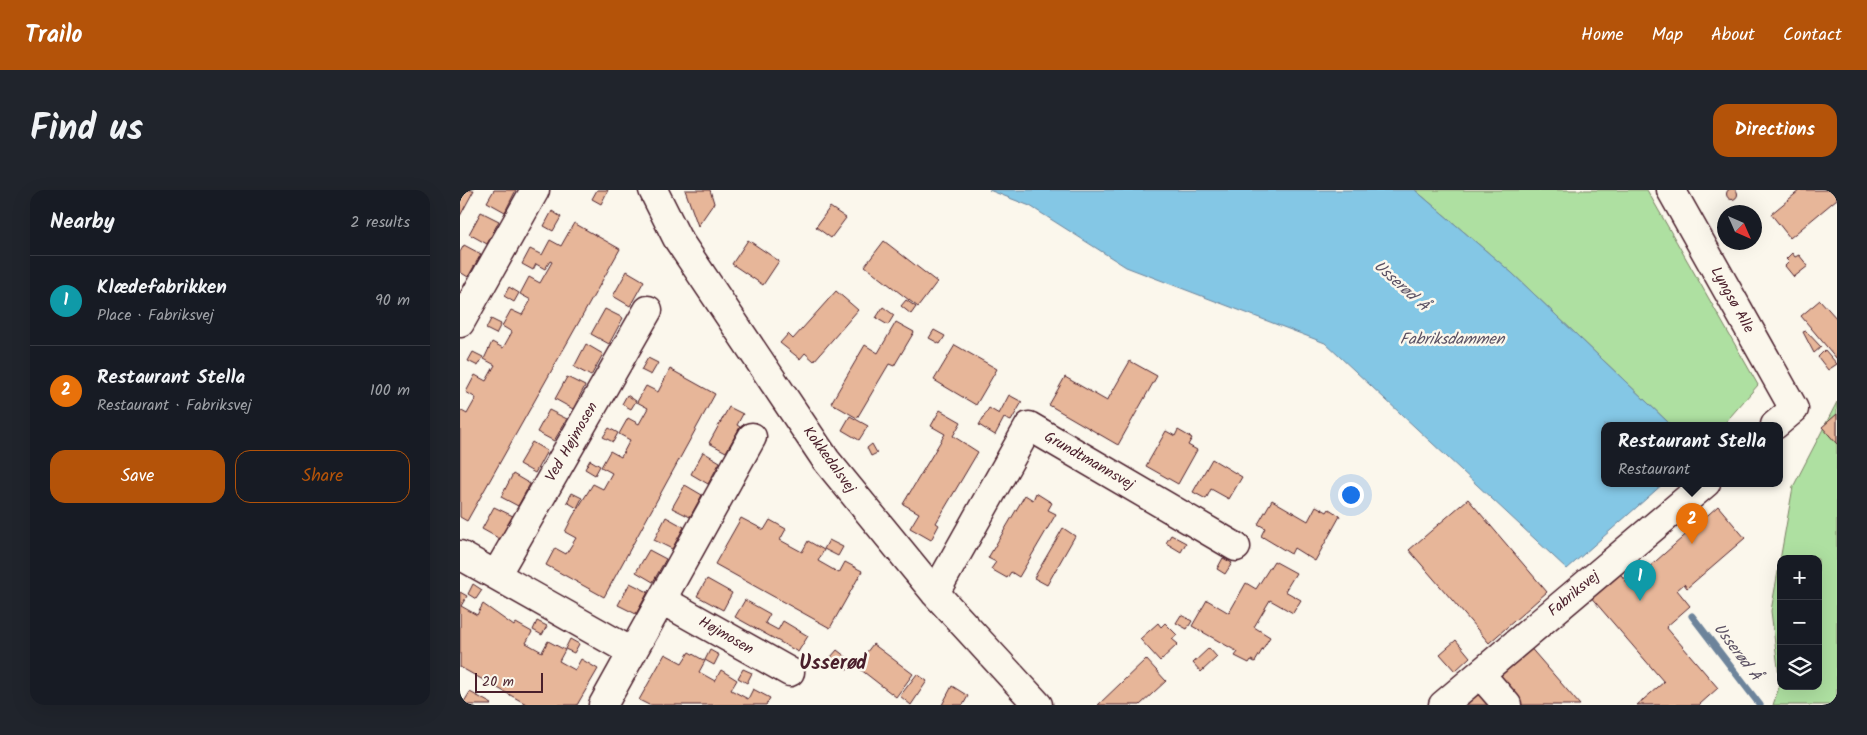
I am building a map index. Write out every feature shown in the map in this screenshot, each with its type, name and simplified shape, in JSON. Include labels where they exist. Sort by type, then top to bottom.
[{"type":"street","points":[[460,323],[535,190]]},
{"type":"street","name":"Kokkedalsvej","points":[[653,190],[677,238],[826,460],[935,593],[1038,705]]},
{"type":"street","name":"Lyngsø Alle","points":[[1671,190],[1784,417]]},
{"type":"street","name":"Ved Højmosen","points":[[496,575],[648,310]]},
{"type":"street","name":"Grundtmannsvej","points":[[935,593],[1029,426],[1236,547]]},
{"type":"street","points":[[603,705],[752,437]]},
{"type":"street","name":"Fabriksvej","points":[[1443,705],[1701,487]]},
{"type":"street","points":[[460,555],[632,652]]},
{"type":"street","name":"Højmosen","points":[[662,600],[790,672]]},
{"type":"street","points":[[1480,674],[1507,705]]},
{"type":"green space","points":[[1415,190],[1647,190],[1758,385],[1726,422],[1668,422],[1512,273]]},
{"type":"green space","points":[[1837,402],[1837,705],[1773,705],[1778,690],[1822,690],[1822,555],[1781,555],[1793,487]]},
{"type":"green space","points":[[1777,577],[1777,660],[1771,611]]},
{"type":"water","name":"Fabriksdammen","points":[[989,190],[1415,190],[1512,273],[1668,422],[1601,422],[1601,487],[1659,487],[1567,569],[1325,343],[1126,267],[1030,206]]},
{"type":"building","points":[[1732,188],[1738,194],[1732,200],[1726,194]]},
{"type":"building","points":[[460,190],[474,190],[460,216]]},
{"type":"building","points":[[494,190],[516,190],[505,212],[487,202]]},
{"type":"building","points":[[597,190],[608,190],[601,204],[592,199]]},
{"type":"building","points":[[685,190],[710,190],[714,203],[698,226]]},
{"type":"building","points":[[1800,190],[1837,190],[1837,199],[1790,238],[1771,214]]},
{"type":"building","points":[[830,207],[846,218],[831,238],[816,227]]},
{"type":"building","points":[[552,211],[561,217],[553,231],[544,226]]},
{"type":"building","points":[[481,212],[499,221],[487,244],[469,234]]},
{"type":"building","points":[[574,223],[620,249],[467,521],[460,517],[460,410],[467,414],[476,398],[466,392],[475,375],[486,381],[495,365],[484,359],[492,342],[503,348],[512,332],[502,326],[511,310],[522,315],[531,300],[520,294],[529,277],[540,283],[552,262],[550,261],[545,269],[536,264],[533,270],[522,264],[530,249],[542,255],[550,240],[561,246]]},
{"type":"building","points":[[748,240],[779,261],[763,285],[732,264]]},
{"type":"building","points":[[884,241],[937,282],[918,307],[865,266]]},
{"type":"building","points":[[464,245],[481,254],[468,277],[460,272],[460,252]]},
{"type":"building","points":[[1792,253],[1795,257],[1799,255],[1808,266],[1794,277],[1785,266],[1789,262],[1786,259]]},
{"type":"building","points":[[627,271],[644,281],[630,306],[613,296]]},
{"type":"building","points":[[509,287],[519,293],[514,302],[504,296]]},
{"type":"building","points":[[836,291],[858,310],[814,361],[805,353],[800,359],[780,343],[788,334],[793,339]]},
{"type":"building","points":[[906,300],[916,307],[911,314],[901,306]]},
{"type":"building","points":[[1820,300],[1837,319],[1837,359],[1801,316]]},
{"type":"building","points":[[883,307],[894,315],[888,325],[876,318]]},
{"type":"building","points":[[605,309],[623,318],[609,344],[591,334]]},
{"type":"building","points":[[491,319],[501,324],[496,334],[486,329]]},
{"type":"building","points":[[896,322],[914,332],[894,366],[889,364],[857,418],[831,403],[865,345],[878,353]]},
{"type":"building","points":[[934,330],[945,336],[940,344],[929,338]]},
{"type":"building","points":[[1806,331],[1821,347],[1814,353],[1803,332]]},
{"type":"building","points":[[586,344],[603,354],[591,376],[574,367]]},
{"type":"building","points":[[955,345],[997,369],[976,405],[934,380]]},
{"type":"building","points":[[1825,350],[1837,364],[1828,370],[1818,357]]},
{"type":"building","points":[[473,352],[483,357],[478,366],[468,361]]},
{"type":"building","points":[[648,358],[658,363],[651,375],[641,370]]},
{"type":"building","points":[[1130,361],[1157,376],[1118,445],[1049,405],[1065,377],[1107,401]]},
{"type":"building","points":[[670,369],[715,394],[604,597],[546,565],[555,548],[566,554],[576,538],[565,532],[593,484],[603,489],[612,473],[601,467],[610,451],[621,457],[630,440],[619,434],[628,418],[639,424],[648,408],[637,402],[646,386],[658,392]]},
{"type":"building","points":[[567,377],[585,386],[573,409],[555,399]]},
{"type":"building","points":[[627,395],[636,401],[631,409],[622,404]]},
{"type":"building","points":[[1009,395],[1022,402],[1011,421],[1004,418],[995,435],[979,425],[989,408],[999,414]]},
{"type":"building","points":[[729,407],[743,414],[737,425],[740,427],[726,452],[709,443]]},
{"type":"building","points":[[549,410],[567,419],[554,441],[537,432]]},
{"type":"building","points":[[940,410],[961,422],[953,436],[978,452],[936,523],[939,525],[931,540],[910,528],[919,513],[903,504],[945,434],[931,426]]},
{"type":"building","points":[[1837,414],[1837,444],[1822,427]]},
{"type":"building","points":[[850,416],[868,426],[859,440],[842,430]]},
{"type":"building","points":[[609,428],[618,433],[613,442],[603,437]]},
{"type":"building","points":[[1178,430],[1192,438],[1188,445],[1197,450],[1178,484],[1146,466],[1166,431],[1175,436]]},
{"type":"building","points":[[532,442],[547,451],[535,473],[519,464]]},
{"type":"building","points":[[872,444],[877,453],[871,456],[867,448]]},
{"type":"building","points":[[703,452],[720,462],[708,484],[691,474]]},
{"type":"building","points":[[1212,459],[1242,477],[1229,499],[1211,489],[1206,499],[1193,492]]},
{"type":"building","points":[[590,460],[600,466],[595,475],[585,469]]},
{"type":"building","points":[[513,474],[530,484],[518,506],[501,497]]},
{"type":"building","points":[[685,485],[702,495],[690,517],[672,508]]},
{"type":"building","points":[[572,493],[582,498],[577,508],[567,502]]},
{"type":"building","points":[[1036,493],[1052,503],[1048,510],[1056,514],[1019,577],[1011,572],[1007,578],[991,569],[996,562],[988,558],[1025,495],[1033,500]]},
{"type":"building","points":[[1468,499],[1547,592],[1489,643],[1409,550]]},
{"type":"building","points":[[1272,500],[1308,521],[1316,506],[1327,512],[1329,509],[1340,516],[1315,561],[1294,548],[1291,554],[1261,536],[1265,528],[1258,524]]},
{"type":"building","points":[[1718,506],[1745,538],[1687,588],[1684,584],[1677,590],[1690,606],[1666,627],[1718,688],[1699,705],[1637,705],[1664,682],[1589,595],[1618,571],[1629,585]]},
{"type":"building","points":[[494,507],[513,516],[500,539],[482,529]]},
{"type":"building","points":[[666,517],[684,527],[672,549],[654,540]]},
{"type":"building","points":[[741,518],[764,530],[770,520],[786,529],[780,540],[802,552],[808,541],[824,550],[818,561],[839,573],[845,562],[862,571],[830,628],[715,564]]},
{"type":"building","points":[[1063,528],[1075,536],[1047,585],[1034,578]]},
{"type":"building","points":[[1171,535],[1186,543],[1181,552],[1166,543]]},
{"type":"building","points":[[829,540],[843,547],[838,556],[824,549]]},
{"type":"building","points":[[649,550],[666,559],[653,582],[636,572]]},
{"type":"building","points":[[1223,558],[1232,563],[1225,574],[1217,569]]},
{"type":"building","points":[[1274,561],[1296,573],[1285,591],[1301,600],[1293,613],[1270,600],[1254,627],[1270,637],[1255,662],[1251,660],[1249,663],[1235,656],[1238,652],[1192,626],[1207,600],[1229,613],[1246,583],[1256,589]]},
{"type":"building","points":[[707,579],[732,593],[723,610],[697,596]]},
{"type":"building","points":[[630,583],[648,592],[636,614],[618,605]]},
{"type":"building","points":[[473,584],[482,590],[476,599],[468,594]]},
{"type":"building","points":[[460,592],[467,596],[461,606],[477,615],[483,604],[514,626],[516,623],[532,632],[526,643],[542,652],[548,641],[565,650],[559,661],[575,670],[581,659],[598,669],[577,705],[528,705],[460,667]]},
{"type":"building","points":[[745,600],[770,614],[765,623],[778,630],[783,621],[808,636],[798,652],[735,617]]},
{"type":"building","points":[[1181,615],[1192,621],[1187,629],[1176,623]]},
{"type":"building","points":[[537,621],[547,626],[542,635],[533,630]]},
{"type":"building","points":[[1158,623],[1161,627],[1165,623],[1177,635],[1172,639],[1178,644],[1160,661],[1140,639]]},
{"type":"building","points":[[570,639],[579,644],[574,653],[565,649]]},
{"type":"building","points":[[1456,640],[1470,657],[1455,671],[1440,654]]},
{"type":"building","points":[[873,644],[913,674],[896,697],[856,666]]},
{"type":"building","points":[[1528,645],[1580,705],[1520,705],[1494,675]]},
{"type":"building","points":[[1209,648],[1217,657],[1201,672],[1193,663]]},
{"type":"building","points":[[710,650],[719,655],[714,665],[705,660]]},
{"type":"building","points":[[837,650],[854,663],[848,670],[831,657]]},
{"type":"building","points":[[689,652],[705,661],[699,672],[715,681],[721,670],[737,680],[731,690],[748,699],[753,689],[770,698],[766,705],[649,705],[639,700],[665,654],[682,663]]},
{"type":"building","points":[[1146,659],[1166,681],[1140,705],[1098,705]]},
{"type":"building","points":[[743,669],[752,673],[747,683],[738,678]]},
{"type":"building","points":[[917,674],[927,681],[911,705],[900,696]]},
{"type":"building","points":[[952,686],[968,696],[963,705],[942,705]]},
{"type":"building","points":[[1480,690],[1493,705],[1462,705]]},
{"type":"building","points":[[470,692],[492,704],[462,705]]},
{"type":"waterway","name":"Usserød Å","points":[[1692,616],[1760,705]]},
{"type":"place","name":"Restaurant Stella","points":[[1692,544]]},
{"type":"place","name":"Klædefabrikken","points":[[1640,601]]},
{"type":"district","name":"Usserød","points":[[833,664]]}]
